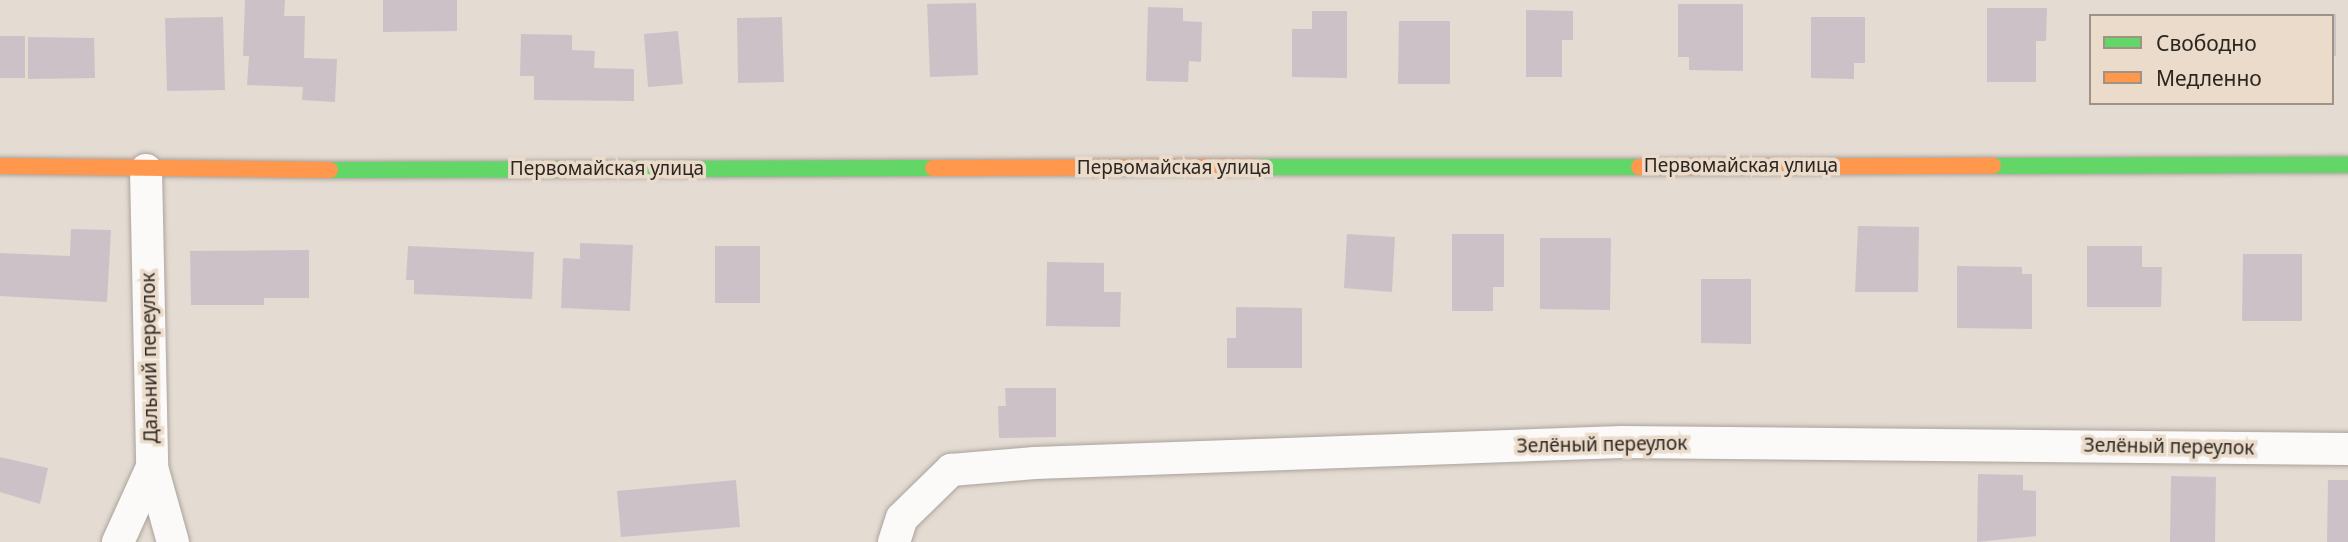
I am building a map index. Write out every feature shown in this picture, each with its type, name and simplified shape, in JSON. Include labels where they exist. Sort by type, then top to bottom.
[{"type":"street","name":"Первомайская улица","points":[[0,166],[146,170],[2348,165]]},
{"type":"street","name":"Дальний переулок","points":[[146,170],[152,467],[173,542]]},
{"type":"street","name":"Зелёный переулок","points":[[894,542],[902,518],[951,470],[1035,464],[1622,442],[2348,449]]},
{"type":"street","points":[[118,542],[152,467]]},
{"type":"building","points":[[245,0],[285,0],[284,16],[305,16],[304,58],[337,59],[335,102],[302,100],[303,87],[247,85],[249,56],[243,56]]},
{"type":"building","points":[[383,0],[457,0],[457,31],[383,32]]},
{"type":"building","points":[[976,3],[978,75],[930,77],[927,4]]},
{"type":"building","points":[[1678,4],[1743,4],[1743,71],[1689,70],[1689,57],[1678,57]]},
{"type":"building","points":[[1148,7],[1183,8],[1183,21],[1202,22],[1201,62],[1189,61],[1188,82],[1146,81]]},
{"type":"building","points":[[1987,8],[2047,8],[2046,41],[2036,41],[2036,82],[1987,82]]},
{"type":"building","points":[[1526,10],[1573,11],[1573,40],[1562,40],[1562,77],[1526,77]]},
{"type":"building","points":[[1312,11],[1347,11],[1347,78],[1292,77],[1292,29],[1312,29]]},
{"type":"building","points":[[2334,14],[2336,14],[2334,56]]},
{"type":"building","points":[[223,17],[225,90],[167,91],[165,18]]},
{"type":"building","points":[[782,17],[784,82],[738,83],[737,18]]},
{"type":"building","points":[[1811,17],[1865,17],[1865,63],[1854,63],[1854,79],[1811,78]]},
{"type":"building","points":[[1399,21],[1450,21],[1450,84],[1398,84]]},
{"type":"building","points":[[678,31],[683,84],[648,87],[644,34]]},
{"type":"building","points":[[521,34],[572,35],[572,50],[595,51],[594,68],[634,69],[634,101],[534,100],[534,76],[520,76]]},
{"type":"building","points":[[0,36],[25,36],[25,78],[0,78]]},
{"type":"building","points":[[28,37],[94,38],[95,78],[28,79]]},
{"type":"building","points":[[1858,226],[1919,227],[1918,292],[1855,292]]},
{"type":"building","points":[[71,229],[111,230],[107,302],[0,296],[0,253],[70,256]]},
{"type":"building","points":[[1347,234],[1395,237],[1392,292],[1344,288]]},
{"type":"building","points":[[1452,234],[1504,234],[1504,287],[1493,287],[1493,311],[1452,311]]},
{"type":"building","points":[[1540,238],[1611,238],[1610,310],[1540,309]]},
{"type":"building","points":[[580,243],[633,245],[630,311],[561,308],[563,258],[580,259]]},
{"type":"building","points":[[408,246],[534,252],[532,299],[414,294],[414,280],[406,280]]},
{"type":"building","points":[[715,246],[760,246],[760,303],[715,303]]},
{"type":"building","points":[[2087,246],[2142,246],[2142,267],[2162,267],[2161,307],[2087,307]]},
{"type":"building","points":[[309,250],[309,298],[264,298],[264,305],[191,305],[190,251]]},
{"type":"building","points":[[2243,254],[2302,254],[2302,321],[2242,321]]},
{"type":"building","points":[[1047,262],[1104,263],[1104,292],[1121,292],[1120,327],[1046,326]]},
{"type":"building","points":[[1957,266],[2022,267],[2022,274],[2032,274],[2032,329],[1957,328]]},
{"type":"building","points":[[1701,279],[1751,279],[1751,344],[1701,343]]},
{"type":"building","points":[[1236,307],[1302,308],[1302,368],[1227,368],[1227,338],[1236,338]]},
{"type":"building","points":[[1005,388],[1056,388],[1056,437],[999,438],[998,406],[1006,406]]},
{"type":"building","points":[[0,457],[48,468],[40,504],[0,492]]},
{"type":"building","points":[[1978,474],[2023,475],[2023,490],[2036,491],[2036,536],[1977,542]]},
{"type":"building","points":[[2171,476],[2216,477],[2215,542],[2170,542]]},
{"type":"building","points":[[736,480],[740,527],[621,537],[617,491]]},
{"type":"building","points":[[2328,480],[2348,480],[2348,542],[2327,542]]},
{"type":"traffic: fast","points":[[1993,166],[2348,165]]},
{"type":"traffic: fast","points":[[1254,167],[1639,167]]},
{"type":"traffic: fast","points":[[330,170],[933,168]]},
{"type":"traffic: slow","points":[[0,166],[330,170]]},
{"type":"traffic: slow","points":[[1639,167],[1993,166]]},
{"type":"traffic: slow","points":[[933,168],[1254,167]]}]
